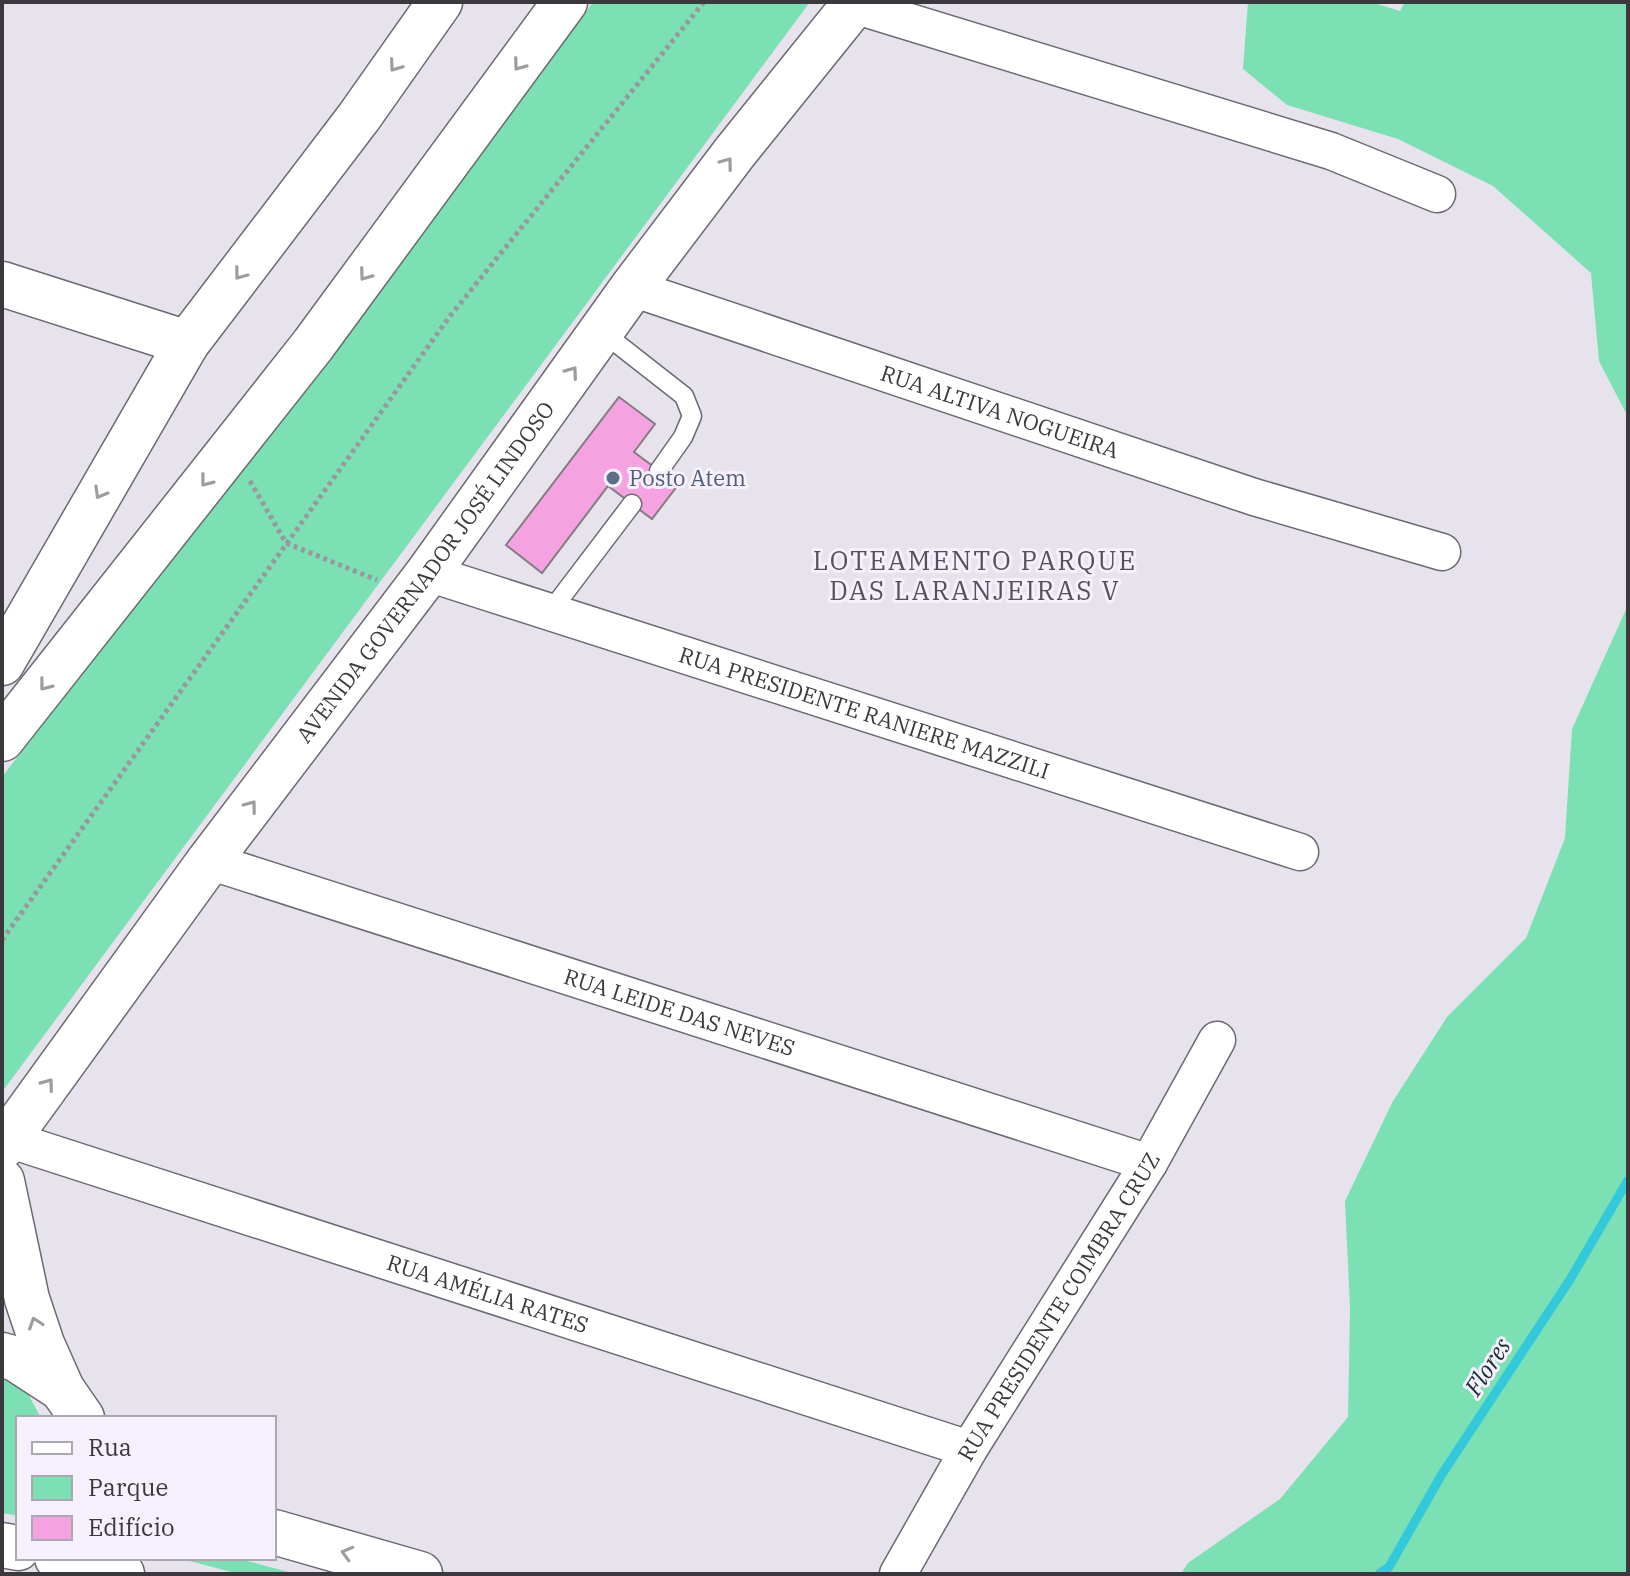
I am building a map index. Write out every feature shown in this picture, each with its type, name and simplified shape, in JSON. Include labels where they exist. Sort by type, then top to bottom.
[{"type":"main road","points":[[2,663],[187,343],[359,117],[440,2]]},
{"type":"main road","points":[[2,739],[313,345],[565,2]]},
{"type":"main road","name":"AVENIDA GOVERNADOR JOSÉ LINDOSO","points":[[4,1156],[209,861],[420,583],[632,288],[735,152],[855,4]]},
{"type":"main road","points":[[2,284],[187,343]]},
{"type":"main road","points":[[4,1156],[27,1299],[42,1344],[72,1403]]},
{"type":"main road","points":[[2,1355],[16,1359],[72,1403]]},
{"type":"main road","points":[[276,1533],[420,1574]]},
{"type":"main road","points":[[67,1560],[122,1574]]},
{"type":"street","points":[[855,4],[1331,151],[1437,194]]},
{"type":"street","name":"RUA ALTIVA NOGUEIRA","points":[[632,288],[1254,497],[1442,552]]},
{"type":"street","name":"RUA PRESIDENTE RANIERE MAZZILI","points":[[420,583],[550,612],[1300,852]]},
{"type":"street","name":"RUA LEIDE DAS NEVES","points":[[209,861],[1149,1163]]},
{"type":"street","name":"RUA PRESIDENTE COIMBRA CRUZ","points":[[898,1574],[969,1449],[1149,1163],[1217,1040]]},
{"type":"street","name":"RUA AMÉLIA RATES","points":[[4,1156],[969,1449]]},
{"type":"lane","points":[[601,331],[684,396],[692,416],[683,437],[659,471]]},
{"type":"lane","points":[[550,612],[632,504]]},
{"type":"path","points":[[2,940],[450,316],[704,2]]},
{"type":"path","points":[[231,449],[286,543],[420,583]]},
{"type":"green space","points":[[593,2],[810,2],[2,1092],[2,777],[336,343]]},
{"type":"green space","points":[[1248,2],[1371,2],[1400,11],[1405,2],[1628,2],[1628,417],[1599,361],[1591,273],[1493,186],[1398,139],[1287,105],[1243,69]]},
{"type":"green space","points":[[1628,605],[1628,1574],[1181,1574],[1188,1563],[1280,1499],[1348,1417],[1350,1308],[1345,1201],[1393,1101],[1447,1017],[1526,938],[1565,838],[1572,729]]},
{"type":"green space","points":[[2,1370],[21,1381],[40,1416],[16,1416],[16,1516],[2,1513]]},
{"type":"green space","points":[[186,1560],[244,1560],[296,1574],[239,1574]]},
{"type":"building","name":"Posto Atem","points":[[619,397],[655,424],[634,452],[678,485],[652,519],[608,486],[542,573],[506,545]]},
{"type":"waterway","name":"Flores","points":[[1379,1574],[1389,1567],[1442,1474],[1571,1278],[1628,1180]]},
{"type":"place","name":"Posto Atem","points":[[613,478]]},
{"type":"district","name":"LOTEAMENTO PARQUE DAS LARANJEIRAS V","points":[[975,576]]}]
